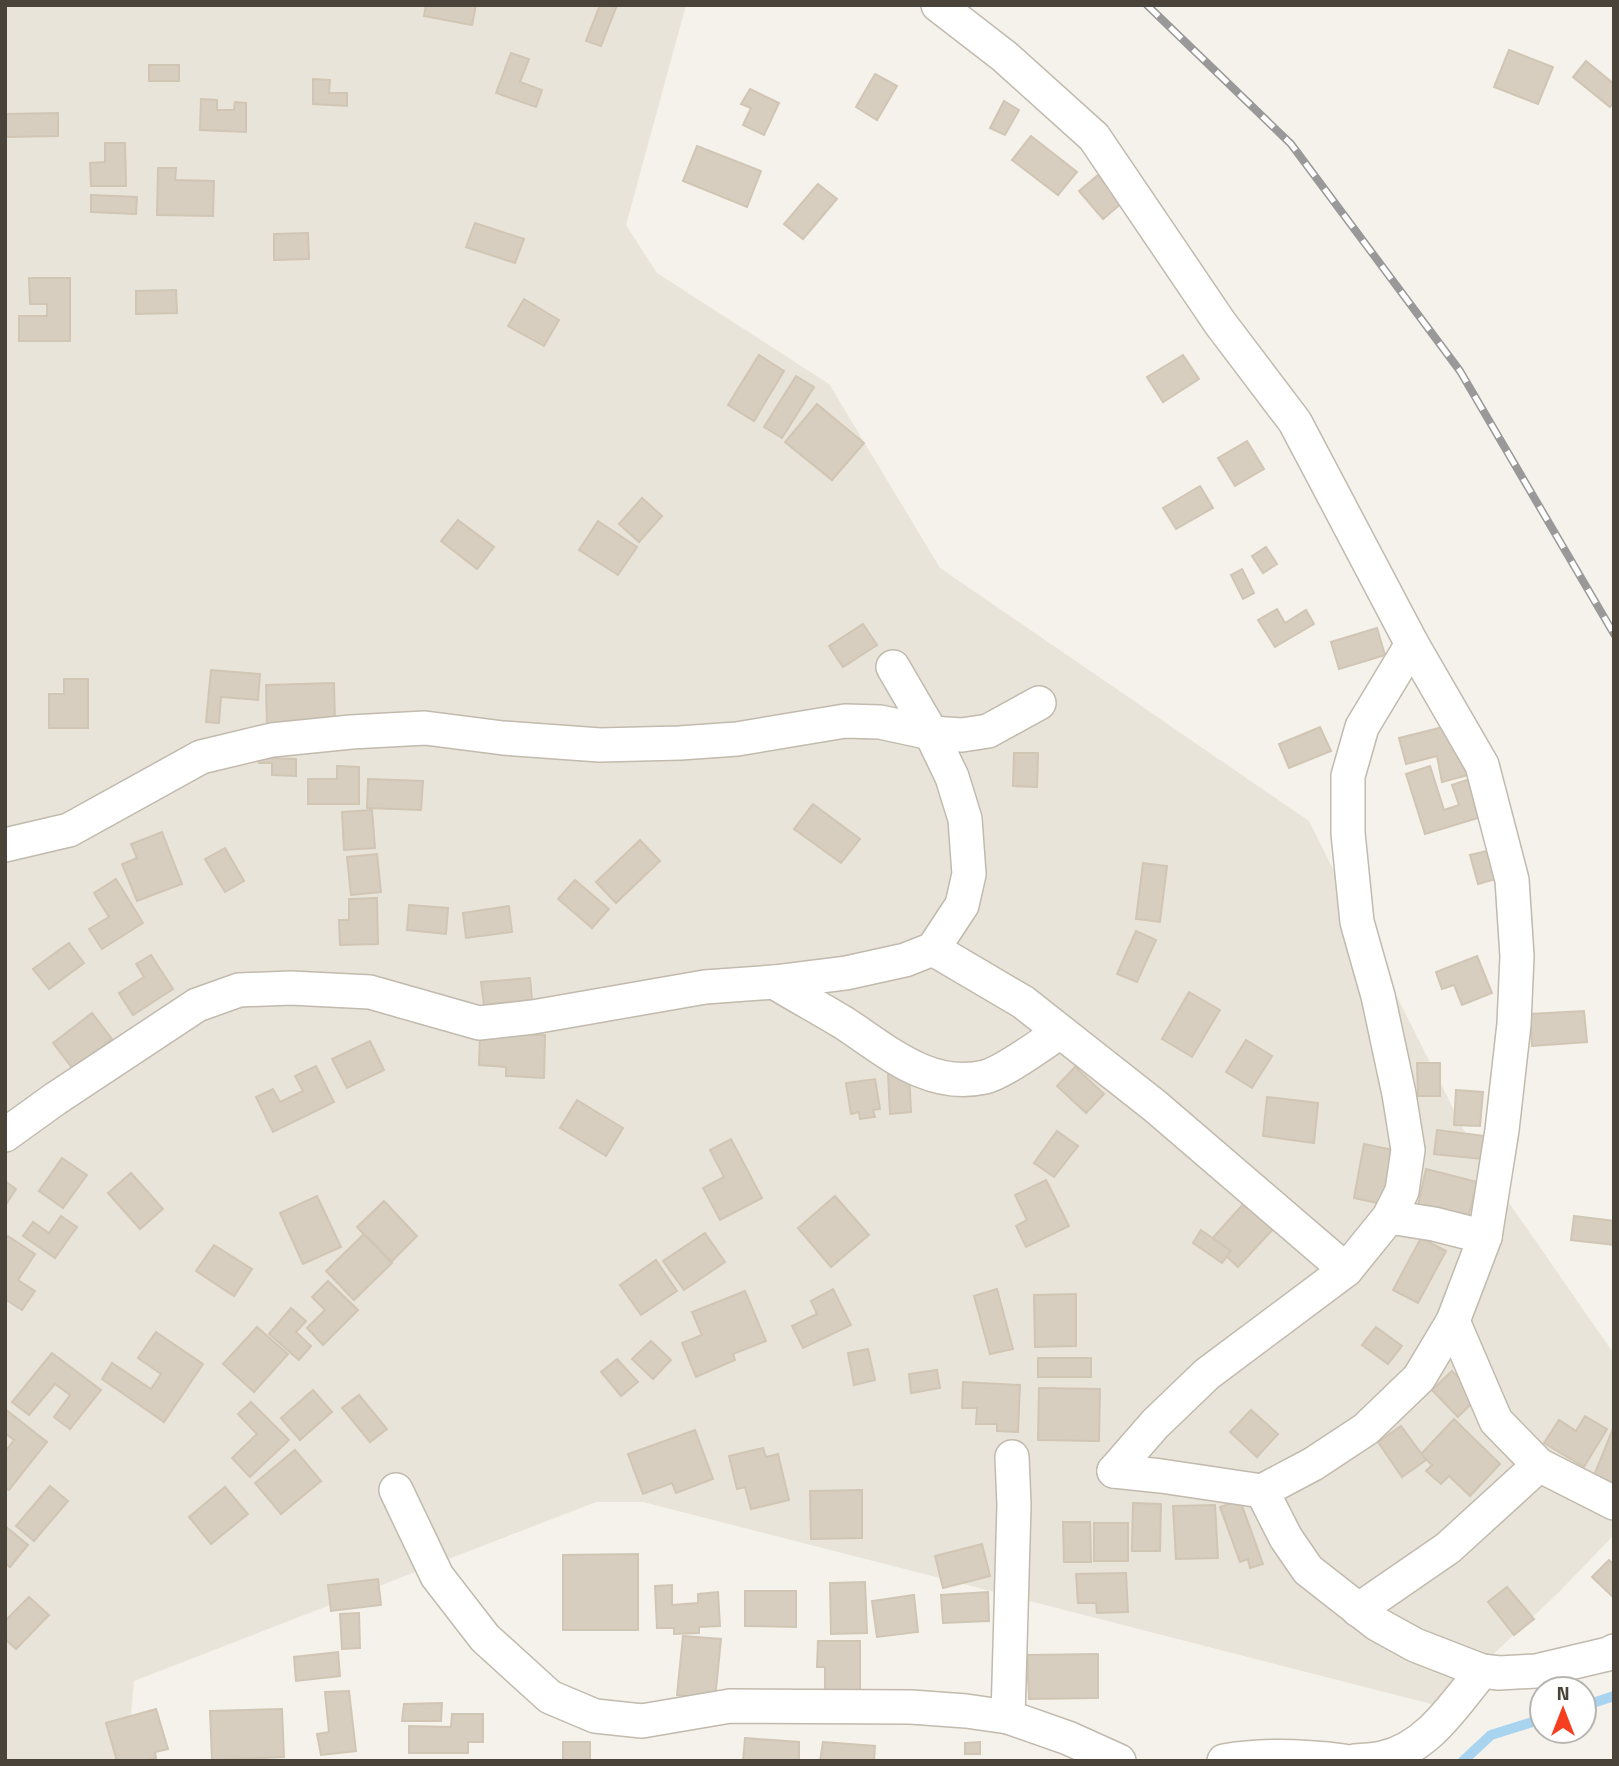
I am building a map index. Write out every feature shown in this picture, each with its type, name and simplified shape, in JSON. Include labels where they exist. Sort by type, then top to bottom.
[{"type":"street","points":[[938,5],[1004,56],[1094,137],[1220,323],[1295,422],[1412,643],[1482,765],[1512,880],[1517,956],[1514,1024],[1502,1130],[1485,1237],[1453,1321],[1419,1378],[1366,1429],[1313,1464],[1262,1492],[1114,1471],[1155,1424],[1207,1374],[1346,1270],[1389,1217],[1402,1191],[1408,1150],[1381,1009],[1357,922],[1348,833],[1348,776],[1362,727],[1412,643]]},
{"type":"street","points":[[5,1135],[55,1098],[197,1004],[239,990],[291,988],[370,992],[479,1023],[533,1017],[705,987],[846,973],[905,960],[933,949],[962,905],[969,874],[965,819],[952,777],[893,667]]},
{"type":"street","points":[[5,845],[69,830],[201,757],[272,740],[425,728],[503,738],[600,744],[680,743],[737,739],[845,721],[880,722],[930,733],[962,735],[988,731],[1039,703]]},
{"type":"street","points":[[933,949],[1023,1002],[1155,1105],[1346,1270]]},
{"type":"street","points":[[774,982],[834,1017],[899,1061],[929,1075],[956,1079],[987,1076],[1060,1032]]},
{"type":"street","points":[[1389,1217],[1434,1224],[1485,1237]]},
{"type":"street","points":[[1453,1321],[1496,1421],[1539,1465],[1614,1503]]},
{"type":"street","points":[[1008,1717],[1014,1505],[1012,1457]]},
{"type":"street","points":[[1358,1610],[1448,1548],[1539,1465]]},
{"type":"street","points":[[396,1490],[437,1576],[485,1638],[550,1697],[595,1716],[642,1721],[730,1706],[911,1707],[1008,1717],[1068,1738],[1119,1761]]},
{"type":"street","points":[[1262,1492],[1286,1538],[1308,1570],[1395,1636],[1482,1671],[1500,1673],[1536,1671],[1614,1651]]},
{"type":"street","points":[[1355,1761],[1384,1758],[1420,1742],[1482,1671]]},
{"type":"street","points":[[1224,1761],[1271,1757],[1317,1757],[1344,1761]]},
{"type":"shaded area","points":[[5,5],[686,5],[626,225],[657,273],[829,384],[940,568],[1309,821],[1478,1158],[1614,1354],[1614,1535],[1559,1592],[1439,1706],[643,1502],[596,1502],[134,1681],[127,1761],[5,1761]]},
{"type":"building","points":[[426,5],[476,5],[472,25],[424,16]]},
{"type":"building","points":[[600,5],[617,5],[601,46],[586,41]]},
{"type":"building","points":[[1509,50],[1553,67],[1538,104],[1494,87]]},
{"type":"building","points":[[511,53],[529,59],[520,82],[542,90],[536,107],[496,93]]},
{"type":"building","points":[[1586,61],[1614,84],[1614,102],[1610,107],[1573,77]]},
{"type":"building","points":[[149,65],[179,65],[179,81],[149,81]]},
{"type":"building","points":[[875,74],[897,86],[877,120],[856,107]]},
{"type":"building","points":[[313,79],[330,80],[329,93],[347,93],[347,106],[313,104]]},
{"type":"building","points":[[750,89],[779,103],[764,135],[743,125],[751,108],[741,104]]},
{"type":"building","points":[[201,99],[217,100],[217,110],[234,110],[235,102],[246,103],[246,132],[200,130]]},
{"type":"building","points":[[1004,101],[1019,110],[1005,135],[990,128]]},
{"type":"building","points":[[58,113],[58,136],[6,137],[6,114]]},
{"type":"building","points":[[1031,136],[1077,172],[1058,195],[1012,160]]},
{"type":"building","points":[[105,143],[125,143],[126,186],[91,186],[90,163],[105,162]]},
{"type":"building","points":[[697,146],[761,171],[747,207],[683,181]]},
{"type":"building","points":[[158,168],[176,168],[175,180],[214,181],[213,216],[157,215]]},
{"type":"building","points":[[1098,175],[1122,203],[1103,219],[1079,191]]},
{"type":"building","points":[[818,184],[837,199],[803,239],[784,224]]},
{"type":"building","points":[[91,195],[137,197],[136,214],[91,212]]},
{"type":"building","points":[[475,223],[524,239],[515,263],[466,247]]},
{"type":"building","points":[[308,233],[309,259],[274,260],[274,234]]},
{"type":"building","points":[[29,278],[70,278],[70,341],[19,341],[19,316],[47,316],[47,304],[30,304]]},
{"type":"building","points":[[176,290],[177,313],[136,314],[136,291]]},
{"type":"building","points":[[524,299],[559,320],[544,346],[508,326]]},
{"type":"building","points":[[759,355],[784,371],[754,421],[728,405]]},
{"type":"building","points":[[1183,355],[1199,379],[1163,402],[1147,377]]},
{"type":"building","points":[[796,376],[814,387],[782,438],[764,427]]},
{"type":"building","points":[[817,404],[864,443],[832,480],[785,442]]},
{"type":"building","points":[[1247,441],[1264,469],[1235,486],[1218,458]]},
{"type":"building","points":[[1200,486],[1213,508],[1176,529],[1163,508]]},
{"type":"building","points":[[642,498],[662,516],[639,542],[619,524]]},
{"type":"building","points":[[458,520],[494,547],[477,569],[441,541]]},
{"type":"building","points":[[598,521],[637,547],[618,575],[579,550]]},
{"type":"building","points":[[1266,547],[1277,564],[1263,573],[1252,556]]},
{"type":"building","points":[[1242,569],[1254,593],[1243,599],[1231,575]]},
{"type":"building","points":[[1277,609],[1285,623],[1306,610],[1314,624],[1275,647],[1258,620]]},
{"type":"building","points":[[863,624],[877,645],[843,667],[829,646]]},
{"type":"building","points":[[1377,628],[1385,655],[1339,669],[1331,642]]},
{"type":"building","points":[[211,670],[260,674],[258,700],[221,697],[219,723],[206,722]]},
{"type":"building","points":[[64,679],[88,679],[88,728],[49,728],[49,694],[64,694]]},
{"type":"building","points":[[334,683],[335,723],[267,725],[266,685]]},
{"type":"building","points":[[1455,724],[1468,775],[1442,782],[1437,756],[1406,764],[1399,738]]},
{"type":"building","points":[[1320,727],[1331,751],[1289,768],[1279,744]]},
{"type":"building","points":[[259,746],[270,746],[270,758],[296,759],[296,776],[272,775],[272,763],[259,763]]},
{"type":"building","points":[[1014,753],[1038,753],[1037,787],[1013,786]]},
{"type":"building","points":[[337,766],[359,767],[359,804],[308,804],[308,779],[337,779]]},
{"type":"building","points":[[1430,766],[1444,810],[1459,805],[1452,785],[1470,779],[1481,817],[1425,834],[1406,774]]},
{"type":"building","points":[[368,779],[423,781],[421,810],[367,808]]},
{"type":"building","points":[[813,804],[860,839],[841,863],[794,829]]},
{"type":"building","points":[[372,810],[375,848],[344,850],[342,812]]},
{"type":"building","points":[[162,832],[182,884],[137,901],[122,864],[137,858],[131,844]]},
{"type":"building","points":[[640,840],[660,861],[616,903],[596,882]]},
{"type":"building","points":[[225,848],[244,881],[225,892],[205,859]]},
{"type":"building","points":[[1491,850],[1499,878],[1478,884],[1470,855]]},
{"type":"building","points":[[377,854],[381,892],[351,895],[347,857]]},
{"type":"building","points":[[1143,863],[1167,866],[1160,922],[1136,919]]},
{"type":"building","points":[[116,879],[143,923],[102,949],[89,929],[109,917],[94,893]]},
{"type":"building","points":[[575,880],[609,909],[592,928],[558,899]]},
{"type":"building","points":[[377,898],[378,944],[340,945],[339,920],[349,920],[349,899]]},
{"type":"building","points":[[409,905],[448,908],[446,934],[407,930]]},
{"type":"building","points":[[509,906],[512,932],[466,938],[463,913]]},
{"type":"building","points":[[1136,931],[1156,940],[1137,982],[1117,974]]},
{"type":"building","points":[[69,943],[84,963],[49,989],[33,969]]},
{"type":"building","points":[[151,955],[173,989],[133,1015],[119,993],[144,977],[136,964]]},
{"type":"building","points":[[1477,956],[1492,993],[1462,1005],[1454,985],[1442,989],[1436,972]]},
{"type":"building","points":[[530,978],[532,1000],[484,1005],[481,982]]},
{"type":"building","points":[[1189,992],[1220,1010],[1192,1057],[1162,1039]]},
{"type":"building","points":[[1584,1011],[1587,1042],[1532,1046],[1530,1014]]},
{"type":"building","points":[[92,1013],[112,1039],[73,1069],[53,1043]]},
{"type":"building","points":[[480,1033],[545,1035],[544,1078],[506,1076],[506,1067],[479,1065]]},
{"type":"building","points":[[1246,1040],[1272,1056],[1252,1088],[1226,1072]]},
{"type":"building","points":[[370,1041],[384,1070],[347,1088],[332,1059]]},
{"type":"building","points":[[1417,1063],[1440,1063],[1440,1096],[1418,1096]]},
{"type":"building","points":[[316,1066],[334,1102],[273,1132],[256,1097],[273,1089],[280,1102],[303,1091],[295,1076]]},
{"type":"building","points":[[1075,1067],[1104,1094],[1086,1113],[1057,1086]]},
{"type":"building","points":[[909,1072],[911,1112],[890,1114],[888,1073]]},
{"type":"building","points":[[875,1079],[880,1109],[873,1110],[875,1117],[860,1119],[859,1112],[851,1114],[846,1083]]},
{"type":"building","points":[[1456,1090],[1483,1092],[1480,1126],[1454,1125]]},
{"type":"building","points":[[1267,1097],[1318,1103],[1314,1143],[1263,1136]]},
{"type":"building","points":[[577,1100],[623,1128],[606,1156],[560,1128]]},
{"type":"building","points":[[1437,1130],[1485,1136],[1482,1159],[1434,1154]]},
{"type":"building","points":[[1057,1131],[1078,1146],[1054,1177],[1034,1163]]},
{"type":"building","points":[[731,1139],[762,1198],[720,1220],[703,1188],[724,1177],[710,1150]]},
{"type":"building","points":[[1364,1144],[1393,1150],[1382,1204],[1354,1198]]},
{"type":"building","points":[[62,1158],[87,1175],[63,1208],[39,1191]]},
{"type":"building","points":[[1426,1169],[1477,1182],[1468,1218],[1418,1205]]},
{"type":"building","points":[[131,1173],[163,1209],[140,1229],[108,1193]]},
{"type":"building","points":[[1046,1180],[1069,1226],[1026,1247],[1016,1226],[1027,1220],[1015,1195]]},
{"type":"building","points":[[5,1181],[16,1189],[5,1206]]},
{"type":"building","points":[[317,1196],[341,1247],[303,1264],[280,1213]]},
{"type":"building","points":[[835,1196],[869,1235],[831,1267],[798,1228]]},
{"type":"building","points":[[384,1201],[417,1236],[391,1262],[357,1227]]},
{"type":"building","points":[[1246,1201],[1275,1227],[1238,1267],[1210,1241]]},
{"type":"building","points":[[61,1216],[77,1227],[55,1258],[23,1236],[33,1222],[49,1233]]},
{"type":"building","points":[[1574,1216],[1614,1221],[1614,1245],[1571,1240]]},
{"type":"building","points":[[1201,1230],[1231,1251],[1222,1263],[1193,1243]]},
{"type":"building","points":[[705,1233],[725,1262],[684,1290],[663,1261]]},
{"type":"building","points":[[364,1234],[392,1263],[354,1300],[326,1271]]},
{"type":"building","points":[[8,1236],[35,1254],[18,1280],[35,1291],[22,1310],[5,1299],[5,1240]]},
{"type":"building","points":[[1421,1238],[1446,1251],[1418,1303],[1393,1290]]},
{"type":"building","points":[[214,1245],[252,1269],[234,1296],[196,1271]]},
{"type":"building","points":[[656,1260],[677,1291],[641,1315],[620,1285]]},
{"type":"building","points":[[328,1281],[358,1310],[323,1345],[307,1328],[325,1310],[312,1297]]},
{"type":"building","points":[[833,1289],[851,1325],[803,1348],[792,1326],[817,1314],[811,1301]]},
{"type":"building","points":[[997,1289],[1013,1349],[990,1354],[974,1296]]},
{"type":"building","points":[[745,1291],[766,1341],[733,1354],[735,1360],[696,1377],[682,1343],[702,1335],[692,1312]]},
{"type":"building","points":[[1076,1294],[1076,1346],[1035,1347],[1034,1295]]},
{"type":"building","points":[[291,1308],[306,1321],[296,1332],[311,1346],[299,1360],[269,1334]]},
{"type":"building","points":[[257,1327],[288,1354],[254,1392],[223,1364]]},
{"type":"building","points":[[1376,1327],[1402,1346],[1388,1364],[1362,1345]]},
{"type":"building","points":[[156,1332],[203,1364],[164,1422],[102,1379],[112,1363],[151,1389],[161,1374],[138,1358]]},
{"type":"building","points":[[651,1341],[671,1360],[653,1379],[632,1359]]},
{"type":"building","points":[[868,1349],[875,1380],[854,1385],[848,1353]]},
{"type":"building","points":[[52,1353],[101,1390],[70,1429],[54,1417],[70,1395],[55,1384],[29,1415],[12,1402]]},
{"type":"building","points":[[1038,1358],[1091,1358],[1091,1377],[1038,1377]]},
{"type":"building","points":[[617,1359],[638,1382],[621,1396],[601,1372]]},
{"type":"building","points":[[937,1370],[940,1388],[911,1393],[909,1374]]},
{"type":"building","points":[[1452,1371],[1478,1397],[1458,1417],[1432,1390]]},
{"type":"building","points":[[963,1382],[1020,1385],[1018,1432],[997,1431],[997,1424],[976,1424],[977,1408],[962,1408]]},
{"type":"building","points":[[1039,1388],[1100,1389],[1099,1441],[1038,1440]]},
{"type":"building","points":[[313,1390],[332,1412],[300,1440],[281,1418]]},
{"type":"building","points":[[359,1395],[387,1429],[370,1442],[342,1408]]},
{"type":"building","points":[[251,1402],[289,1440],[250,1477],[232,1458],[257,1434],[238,1414]]},
{"type":"building","points":[[5,1409],[47,1442],[9,1490],[5,1488],[5,1452],[14,1440],[5,1433]]},
{"type":"building","points":[[1251,1410],[1278,1434],[1257,1457],[1230,1432]]},
{"type":"building","points":[[1585,1416],[1607,1429],[1584,1467],[1544,1443],[1559,1420],[1576,1431]]},
{"type":"building","points":[[1454,1419],[1500,1464],[1470,1496],[1449,1476],[1441,1484],[1426,1471],[1432,1465],[1421,1454]]},
{"type":"building","points":[[1401,1426],[1426,1460],[1402,1477],[1378,1442]]},
{"type":"building","points":[[1614,1426],[1614,1486],[1593,1478]]},
{"type":"building","points":[[695,1430],[713,1479],[676,1493],[672,1483],[643,1494],[628,1454]]},
{"type":"building","points":[[763,1448],[766,1457],[778,1454],[789,1500],[751,1509],[745,1487],[737,1489],[729,1456]]},
{"type":"building","points":[[295,1450],[321,1481],[281,1514],[255,1483]]},
{"type":"building","points":[[50,1486],[68,1501],[34,1541],[16,1526]]},
{"type":"building","points":[[225,1487],[248,1514],[211,1544],[189,1517]]},
{"type":"building","points":[[862,1490],[862,1538],[811,1539],[810,1491]]},
{"type":"building","points":[[1240,1500],[1263,1564],[1250,1568],[1248,1559],[1240,1562],[1220,1507]]},
{"type":"building","points":[[1133,1503],[1161,1504],[1160,1551],[1132,1551]]},
{"type":"building","points":[[1215,1505],[1218,1558],[1176,1559],[1173,1506]]},
{"type":"building","points":[[1063,1522],[1090,1522],[1091,1562],[1064,1562]]},
{"type":"building","points":[[1094,1523],[1128,1523],[1128,1561],[1094,1561]]},
{"type":"building","points":[[5,1526],[28,1545],[10,1567],[5,1563]]},
{"type":"building","points":[[982,1544],[990,1576],[943,1588],[935,1556]]},
{"type":"building","points":[[638,1554],[638,1630],[563,1630],[563,1555]]},
{"type":"building","points":[[1609,1560],[1614,1565],[1614,1598],[1592,1577]]},
{"type":"building","points":[[1126,1573],[1128,1612],[1097,1613],[1096,1603],[1078,1603],[1076,1574]]},
{"type":"building","points":[[378,1579],[381,1605],[331,1611],[328,1585]]},
{"type":"building","points":[[865,1582],[867,1633],[831,1634],[830,1583]]},
{"type":"building","points":[[672,1585],[672,1605],[698,1603],[698,1594],[718,1592],[720,1626],[699,1627],[699,1633],[674,1634],[674,1628],[657,1628],[655,1586]]},
{"type":"building","points":[[1507,1587],[1534,1619],[1514,1635],[1488,1602]]},
{"type":"building","points":[[745,1591],[796,1591],[796,1627],[745,1626]]},
{"type":"building","points":[[988,1592],[989,1621],[943,1623],[941,1595]]},
{"type":"building","points":[[914,1595],[918,1632],[877,1637],[872,1601]]},
{"type":"building","points":[[29,1597],[49,1615],[16,1649],[5,1639],[5,1621]]},
{"type":"building","points":[[359,1613],[360,1648],[342,1649],[340,1614]]},
{"type":"building","points":[[683,1636],[721,1639],[715,1699],[677,1695]]},
{"type":"building","points":[[818,1641],[860,1641],[860,1695],[825,1695],[825,1667],[817,1667]]},
{"type":"building","points":[[338,1652],[340,1676],[296,1681],[294,1657]]},
{"type":"building","points":[[1098,1654],[1098,1698],[1029,1699],[1027,1655]]},
{"type":"building","points":[[349,1691],[356,1751],[321,1755],[317,1734],[329,1732],[325,1692]]},
{"type":"building","points":[[442,1703],[441,1721],[402,1721],[404,1704]]},
{"type":"building","points":[[156,1709],[168,1749],[155,1752],[156,1758],[146,1761],[117,1761],[106,1723]]},
{"type":"building","points":[[282,1709],[284,1757],[212,1760],[210,1711]]},
{"type":"building","points":[[452,1714],[483,1714],[483,1742],[468,1742],[468,1753],[409,1753],[409,1726],[451,1727]]},
{"type":"building","points":[[745,1738],[799,1742],[799,1761],[743,1761]]},
{"type":"building","points":[[563,1742],[590,1742],[590,1761],[563,1761]]},
{"type":"building","points":[[823,1742],[875,1746],[874,1761],[820,1761]]},
{"type":"building","points":[[980,1742],[980,1754],[965,1754],[965,1743]]},
{"type":"waterway","points":[[1598,1701],[1614,1696]]},
{"type":"waterway","points":[[1463,1761],[1491,1735],[1528,1723]]},
{"type":"railway","points":[[1147,5],[1291,144],[1460,371],[1614,634]]}]
